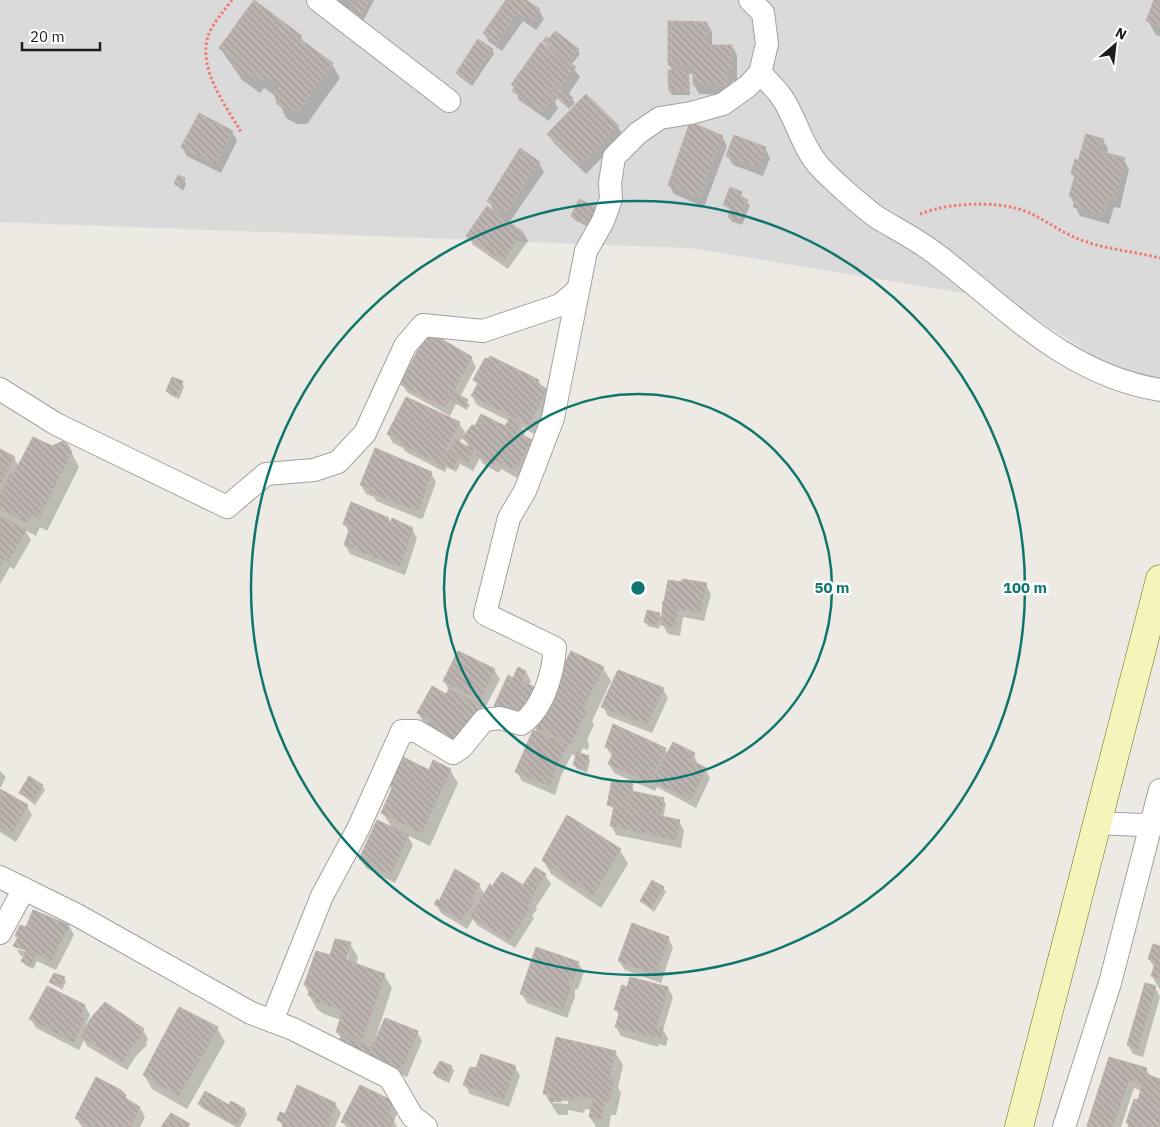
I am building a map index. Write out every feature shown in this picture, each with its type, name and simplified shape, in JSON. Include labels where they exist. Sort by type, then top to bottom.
[{"type":"street","points":[[318,0],[450,100]]},
{"type":"street","points":[[272,1021],[322,896],[358,829],[402,731],[416,731],[453,753],[462,747],[484,720],[500,718],[521,724],[532,716],[553,669],[555,648],[485,614],[508,518],[525,491],[553,418],[586,251],[603,221],[611,199],[610,183],[614,157],[638,133],[660,118],[691,113],[723,104],[748,86],[760,73],[767,44],[763,13],[750,0]]},
{"type":"street","points":[[760,73],[783,98],[796,130],[820,168],[877,217],[895,226],[936,254],[1014,319],[1059,351],[1098,371],[1144,388],[1160,390]]},
{"type":"street","points":[[0,388],[56,424],[227,508],[266,474],[314,470],[338,462],[365,433],[405,346],[423,324],[484,331],[560,305],[578,290]]},
{"type":"street","points":[[1019,1127],[1160,578]]},
{"type":"street","points":[[1064,1127],[1110,983],[1155,822],[1160,790]]},
{"type":"street","points":[[1096,824],[1155,822]]},
{"type":"street","points":[[0,877],[77,915],[251,1013],[272,1021],[390,1078],[412,1116],[426,1127]]},
{"type":"street","points":[[0,933],[24,889]]},
{"type":"path","points":[[232,0],[208,35],[207,56],[209,71],[241,132]]},
{"type":"path","points":[[895,226],[934,208],[988,205],[1019,209],[1048,222],[1074,238],[1160,258]]},
{"type":"shaded area","points":[[0,0],[1160,0],[1160,399],[1007,300],[689,248],[0,222]]},
{"type":"building","points":[[254,0],[302,36],[300,39],[333,63],[299,111],[288,111],[277,104],[274,92],[280,86],[269,78],[266,82],[255,75],[251,80],[233,66],[237,61],[219,48]]},
{"type":"building","points":[[355,0],[370,0],[357,23],[346,17]]},
{"type":"building","points":[[506,0],[526,0],[540,9],[531,22],[518,13],[497,43],[483,33]]},
{"type":"building","points":[[1154,0],[1160,0],[1160,26],[1146,21]]},
{"type":"building","points":[[668,21],[707,22],[707,45],[732,45],[732,73],[728,73],[727,86],[693,85],[693,66],[668,65]]},
{"type":"building","points":[[555,31],[579,49],[569,61],[543,41],[546,37],[549,39]]},
{"type":"building","points":[[478,39],[493,49],[470,83],[456,73]]},
{"type":"building","points":[[541,42],[576,67],[562,87],[557,83],[549,94],[554,98],[543,113],[512,91],[515,87],[511,85]]},
{"type":"building","points":[[668,70],[688,70],[688,91],[669,91]]},
{"type":"building","points":[[558,85],[573,98],[567,106],[552,93]]},
{"type":"building","points":[[586,94],[619,126],[580,166],[547,134]]},
{"type":"building","points":[[199,113],[233,131],[216,165],[181,147]]},
{"type":"building","points":[[690,122],[723,136],[699,198],[668,185]]},
{"type":"building","points":[[1086,134],[1104,139],[1100,151],[1125,158],[1120,174],[1123,175],[1115,200],[1109,198],[1104,216],[1073,207],[1076,198],[1069,196],[1075,175],[1071,174],[1075,159],[1078,161]]},
{"type":"building","points":[[734,135],[766,147],[758,168],[726,156]]},
{"type":"building","points":[[520,148],[540,162],[505,214],[487,201]]},
{"type":"building","points":[[178,175],[185,178],[181,187],[174,184]]},
{"type":"building","points":[[730,187],[742,192],[740,196],[748,200],[739,222],[728,217],[731,208],[723,205]]},
{"type":"building","points":[[579,199],[602,210],[594,227],[571,216]]},
{"type":"building","points":[[487,206],[523,232],[503,261],[466,236]]},
{"type":"building","points":[[428,331],[472,357],[445,407],[400,384]]},
{"type":"building","points":[[490,356],[539,380],[537,383],[547,389],[529,425],[471,396],[478,383],[473,380],[485,358],[488,359]]},
{"type":"building","points":[[172,377],[183,381],[176,396],[166,391]]},
{"type":"building","points":[[454,392],[468,400],[465,407],[450,399]]},
{"type":"building","points":[[406,397],[460,422],[439,464],[399,443],[401,441],[387,434]]},
{"type":"building","points":[[481,414],[505,426],[510,418],[521,424],[516,432],[532,440],[516,469],[513,467],[511,469],[496,461],[494,465],[476,455],[478,452],[474,450],[468,463],[448,453],[455,439],[468,447],[470,444],[462,438],[472,425],[475,426]]},
{"type":"building","points":[[33,437],[52,446],[63,441],[72,452],[39,518],[32,514],[28,523],[0,509],[0,494],[11,471],[14,473]]},
{"type":"building","points":[[375,448],[432,472],[419,509],[415,510],[369,492],[370,489],[360,485]]},
{"type":"building","points":[[0,449],[15,457],[0,485]]},
{"type":"building","points":[[446,452],[458,459],[453,469],[445,464],[442,469],[438,467]]},
{"type":"building","points":[[351,502],[389,518],[388,521],[391,522],[392,518],[413,528],[400,567],[344,545],[350,527],[343,524]]},
{"type":"building","points":[[0,516],[26,530],[9,561],[5,559],[0,567]]},
{"type":"building","points":[[682,579],[707,583],[700,613],[678,609],[675,628],[661,625],[663,601],[668,580],[682,582]]},
{"type":"building","points":[[647,610],[660,613],[657,625],[644,622]]},
{"type":"building","points":[[458,651],[495,669],[480,700],[443,681]]},
{"type":"building","points":[[571,651],[604,667],[583,709],[587,710],[571,744],[532,726]]},
{"type":"building","points":[[518,667],[526,671],[522,681],[540,690],[527,719],[494,706],[508,675],[513,678]]},
{"type":"building","points":[[618,670],[664,688],[647,724],[601,707]]},
{"type":"building","points":[[432,686],[446,694],[449,689],[482,706],[458,747],[425,728],[430,720],[417,713]]},
{"type":"building","points":[[613,724],[666,748],[650,783],[608,764],[614,751],[605,747]]},
{"type":"building","points":[[533,730],[568,745],[556,766],[550,786],[515,772]]},
{"type":"building","points":[[673,742],[695,753],[691,760],[706,768],[691,800],[652,781]]},
{"type":"building","points":[[577,752],[589,756],[585,769],[573,765]]},
{"type":"building","points":[[403,757],[429,770],[433,760],[451,769],[422,833],[381,813],[393,786],[387,784]]},
{"type":"building","points":[[29,776],[43,785],[33,801],[19,793]]},
{"type":"building","points":[[612,780],[633,784],[628,809],[607,805]]},
{"type":"building","points":[[0,789],[28,805],[11,834],[0,827]]},
{"type":"building","points":[[632,791],[664,798],[660,816],[628,809]]},
{"type":"building","points":[[614,806],[680,820],[676,840],[610,826]]},
{"type":"building","points":[[567,815],[621,849],[593,895],[542,860]]},
{"type":"building","points":[[377,820],[409,835],[390,875],[359,859]]},
{"type":"building","points":[[535,867],[546,874],[531,898],[527,907],[530,908],[510,940],[470,916],[490,884],[492,886],[502,872],[523,885]]},
{"type":"building","points":[[455,869],[480,884],[471,899],[474,900],[472,906],[461,920],[434,904],[437,899],[439,901]]},
{"type":"building","points":[[652,880],[664,887],[651,908],[640,901]]},
{"type":"building","points":[[33,910],[69,925],[51,962],[37,954],[13,946],[18,937],[15,936],[20,925],[26,927]]},
{"type":"building","points":[[632,923],[669,937],[656,975],[618,961]]},
{"type":"building","points":[[335,939],[351,942],[346,960],[385,974],[362,1041],[336,1032],[343,1010],[314,1001],[316,998],[308,995],[311,987],[304,985],[316,951],[330,955]]},
{"type":"building","points":[[1153,944],[1160,946],[1160,979],[1151,976],[1156,961],[1148,959]]},
{"type":"building","points":[[536,947],[579,962],[573,981],[570,980],[568,986],[571,987],[563,1010],[520,994]]},
{"type":"building","points":[[27,951],[36,955],[30,966],[21,961]]},
{"type":"building","points":[[54,973],[65,977],[59,987],[49,982]]},
{"type":"building","points":[[630,977],[668,987],[657,1026],[663,1028],[661,1038],[653,1036],[653,1038],[615,1027],[620,1011],[614,1010],[622,985],[627,987]]},
{"type":"building","points":[[1145,983],[1156,986],[1138,1049],[1127,1045]]},
{"type":"building","points":[[47,986],[85,1005],[80,1017],[84,1019],[74,1042],[29,1019]]},
{"type":"building","points":[[105,1002],[144,1029],[141,1034],[143,1036],[131,1047],[122,1062],[81,1037],[90,1019]]},
{"type":"building","points":[[179,1007],[218,1027],[179,1096],[143,1075]]},
{"type":"building","points":[[385,1018],[418,1031],[402,1069],[368,1056]]},
{"type":"building","points":[[342,1035],[371,1047],[365,1061],[337,1049]]},
{"type":"building","points":[[556,1037],[616,1051],[609,1078],[614,1079],[609,1102],[604,1101],[601,1120],[589,1117],[593,1099],[578,1096],[577,1100],[561,1097],[561,1102],[549,1101],[550,1094],[543,1094]]},
{"type":"building","points":[[481,1054],[516,1066],[504,1099],[463,1085],[470,1067],[476,1068]]},
{"type":"building","points":[[1109,1057],[1147,1068],[1142,1084],[1129,1080],[1113,1127],[1090,1127],[1087,1126]]},
{"type":"building","points":[[440,1061],[452,1066],[446,1080],[433,1073]]},
{"type":"building","points":[[1145,1074],[1160,1079],[1160,1127],[1128,1127],[1129,1124],[1126,1123],[1134,1099],[1138,1100]]},
{"type":"building","points":[[96,1077],[121,1090],[126,1095],[125,1098],[140,1107],[130,1127],[91,1127],[75,1118]]},
{"type":"building","points":[[297,1085],[336,1103],[328,1127],[282,1127],[284,1123],[277,1120],[280,1112],[285,1114]]},
{"type":"building","points":[[360,1085],[393,1101],[388,1115],[394,1119],[391,1127],[353,1127],[341,1122]]},
{"type":"building","points":[[205,1091],[229,1105],[231,1101],[245,1109],[237,1125],[198,1104]]},
{"type":"building","points":[[171,1113],[190,1124],[188,1127],[161,1127]]}]
